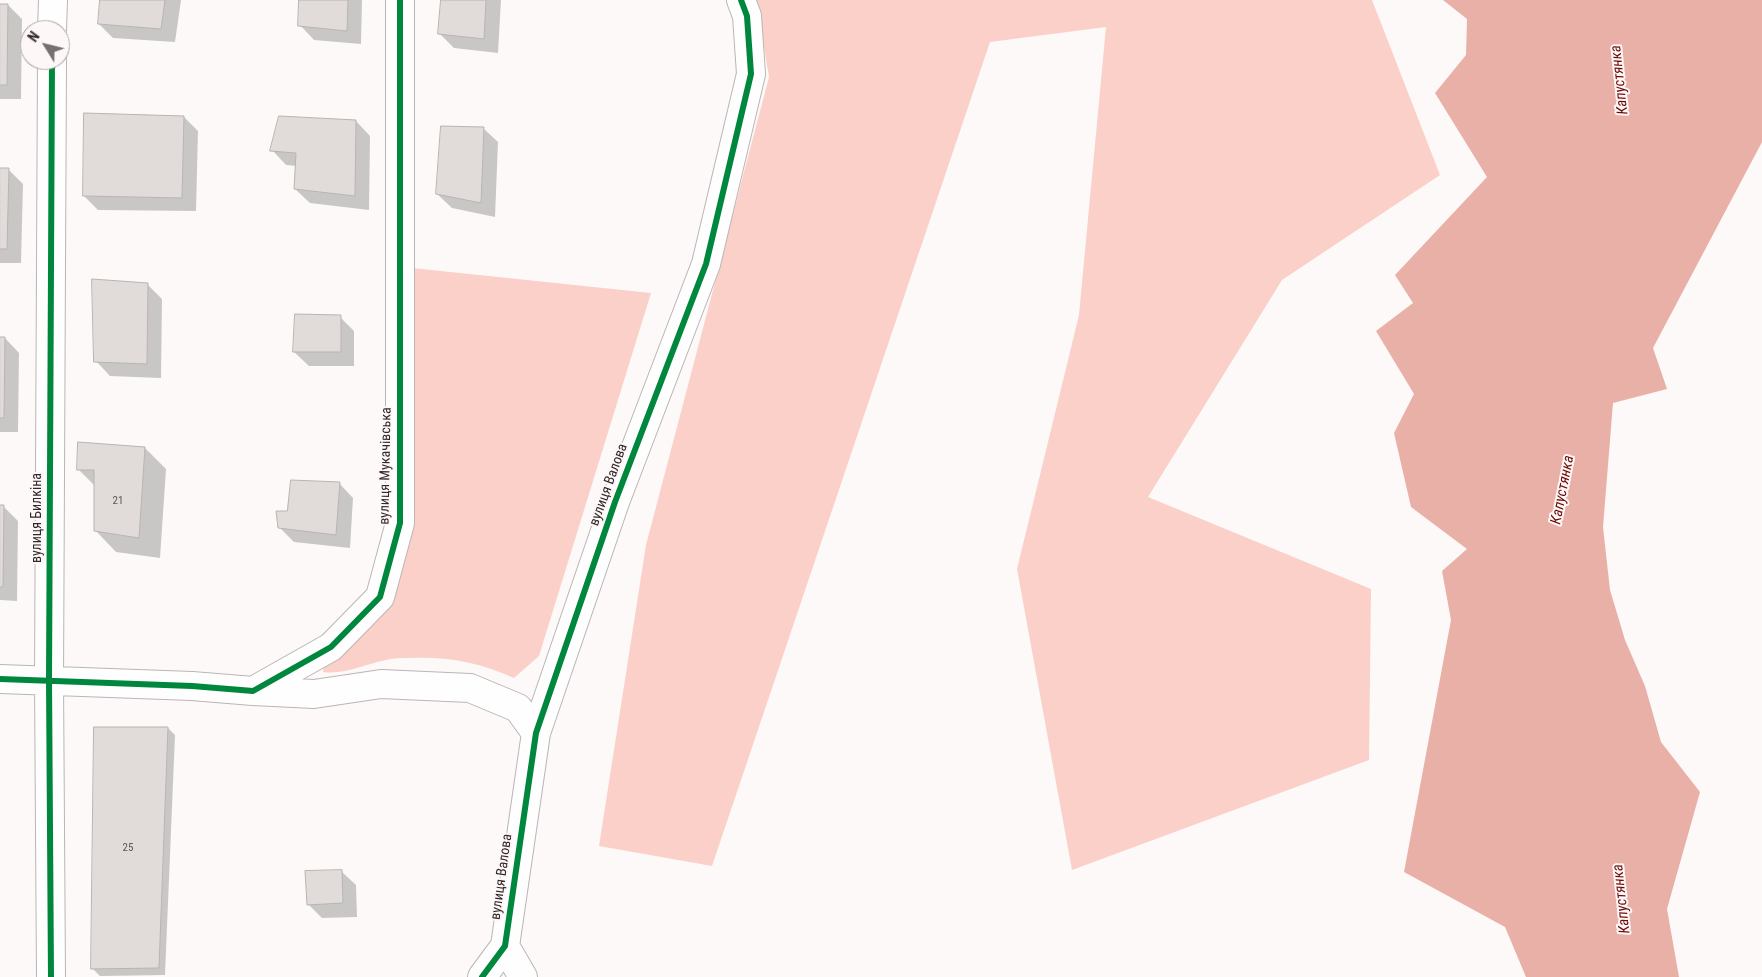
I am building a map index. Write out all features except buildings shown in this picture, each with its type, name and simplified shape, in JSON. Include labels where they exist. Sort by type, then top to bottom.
[{"type":"street","points":[[52,0],[52,20]]},
{"type":"street","name":"вулиця Мукачівська","points":[[253,691],[331,647],[380,597],[400,523],[400,0]]},
{"type":"street","name":"вулиця Валова","points":[[482,977],[505,946],[536,733],[615,502],[706,264],[751,74],[747,16],[741,0]]},
{"type":"street","name":"вулиця Билкіна","points":[[51,977],[49,680],[52,70]]},
{"type":"street","points":[[0,679],[192,686],[314,694],[382,684],[470,688],[518,708],[536,733]]},
{"type":"street","points":[[505,946],[523,977]]},
{"type":"shaded area","points":[[756,0],[1372,0],[1440,175],[1282,280],[1148,497],[1371,589],[1369,760],[1072,870],[1017,569],[1079,315],[1106,27],[990,42],[712,866],[599,846],[646,545],[769,77]]},
{"type":"shaded area","points":[[412,268],[651,293],[539,656],[514,678],[475,664],[437,658],[392,659],[347,671],[323,672],[324,661],[390,603]]},
{"type":"water","name":"Капустянка","points":[[1443,0],[1762,0],[1762,142],[1653,348],[1667,389],[1613,403],[1603,527],[1610,590],[1625,640],[1645,686],[1661,742],[1700,792],[1667,909],[1679,977],[1526,977],[1505,927],[1404,872],[1451,620],[1442,571],[1467,549],[1411,507],[1394,433],[1414,394],[1376,331],[1413,303],[1395,275],[1487,177],[1435,93],[1466,55],[1467,19]]},
{"type":"cycle path","points":[[0,679],[192,686],[253,691],[331,647],[380,597],[400,523],[400,0]]},
{"type":"cycle path","points":[[482,977],[505,946],[536,733],[615,502],[706,264],[751,74],[747,16],[741,0]]},
{"type":"cycle path","points":[[51,977],[49,680],[52,70]]}]
